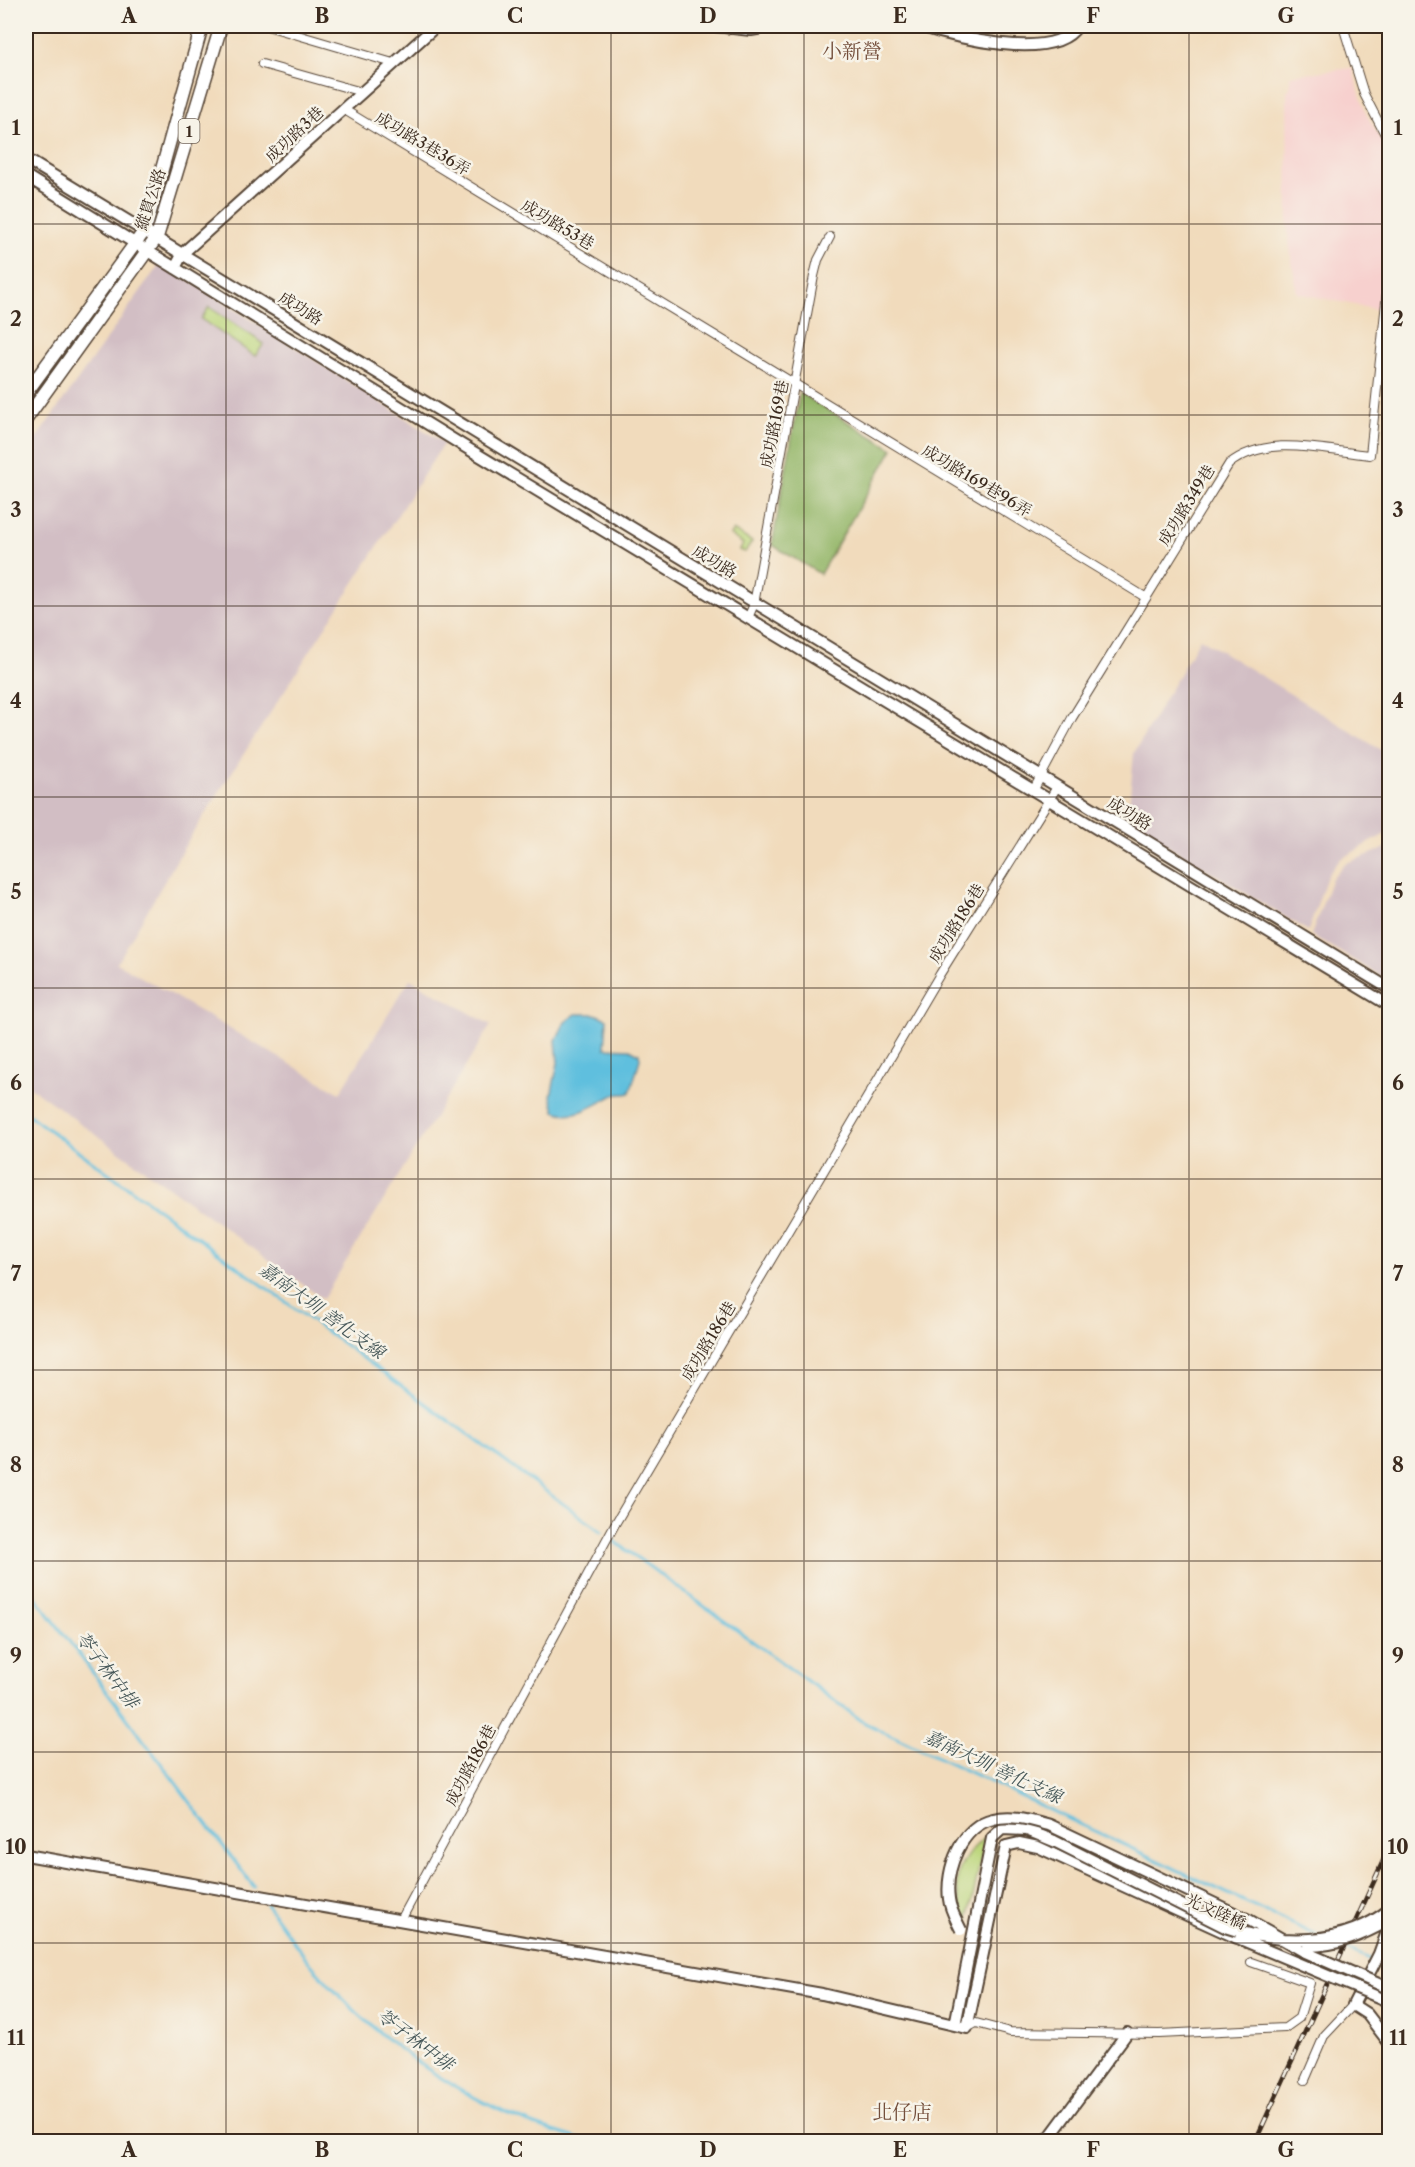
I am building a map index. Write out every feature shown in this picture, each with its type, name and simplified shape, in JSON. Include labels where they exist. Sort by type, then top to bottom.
[{"type":"main road","name":"縱貫公路","points":[[26,393],[145,230],[202,26]]},
{"type":"main road","name":"縱貫公路","points":[[26,419],[157,237],[221,26]]},
{"type":"street","points":[[267,26],[393,63]]},
{"type":"street","name":"成功路3巷","points":[[175,268],[183,253],[436,26]]},
{"type":"street","points":[[715,26],[751,30],[774,26]]},
{"type":"street","points":[[920,26],[968,39],[1015,45],[1058,40],[1071,34],[1077,26]]},
{"type":"street","points":[[1343,26],[1364,94],[1389,144]]},
{"type":"street","points":[[262,64],[362,92]]},
{"type":"street","name":"成功路3巷36弄","points":[[343,110],[489,199]]},
{"type":"street","name":"成功路","points":[[26,159],[1389,989]]},
{"type":"street","name":"成功路","points":[[26,176],[1048,801],[1389,1006]]},
{"type":"street","name":"成功路53巷","points":[[489,199],[795,387]]},
{"type":"street","name":"成功路169巷","points":[[748,618],[754,604],[814,276],[818,260],[830,237]]},
{"type":"street","name":"成功路349巷","points":[[1033,791],[1042,778],[1072,718],[1222,472],[1248,451],[1270,446],[1370,455],[1389,264]]},
{"type":"street","name":"成功路169巷96弄","points":[[795,387],[1145,597]]},
{"type":"street","name":"成功路186巷","points":[[401,1920],[615,1524],[940,974],[1057,787]]},
{"type":"street","points":[[955,2025],[969,1956],[949,1898],[955,1856],[970,1832],[992,1819],[1019,1817],[1048,1825],[1239,1916],[1303,1951],[1389,1989]]},
{"type":"street","name":"光文陸橋","points":[[969,1956],[992,1838],[1002,1828],[1028,1830],[1054,1841],[1225,1927],[1253,1937],[1315,1940],[1339,1935],[1379,1917],[1389,1909]]},
{"type":"street","name":"光文陸橋","points":[[967,2028],[1006,1846],[1019,1843],[1038,1847],[1237,1938],[1275,1946],[1325,1946],[1349,1940],[1389,1922]]},
{"type":"street","points":[[26,1855],[822,1994],[967,2028],[976,2023],[1010,2032],[1127,2033],[1285,2028],[1299,2018],[1310,1983],[1251,1962]]},
{"type":"street","points":[[1379,1954],[1389,1922]]},
{"type":"street","points":[[1237,1938],[1389,2002]]},
{"type":"street","points":[[1305,2080],[1324,2036],[1353,2005],[1379,1954],[1389,1941]]},
{"type":"street","points":[[1353,2005],[1367,2014],[1389,2044]]},
{"type":"street","points":[[1046,2142],[1127,2033]]},
{"type":"shaded area","points":[[1352,68],[1366,114],[1389,152],[1390,231],[1379,310],[1297,293],[1288,236],[1287,91],[1290,88],[1290,75]]},
{"type":"shaded area","points":[[161,262],[444,443],[189,839],[117,963],[340,1093],[410,979],[491,1025],[323,1299],[26,1084],[26,453]]},
{"type":"shaded area","points":[[1200,638],[1389,755],[1389,832],[1339,860],[1327,876],[1308,931],[1118,815],[1121,805],[1129,806],[1134,753]]},
{"type":"shaded area","points":[[1390,847],[1389,981],[1311,935],[1332,878],[1344,864]]},
{"type":"green space","points":[[209,307],[264,344],[255,356],[201,319]]},
{"type":"green space","points":[[800,393],[893,449],[820,574],[772,545]]},
{"type":"green space","points":[[733,530],[752,542],[745,552],[740,550],[743,544],[730,535]]},
{"type":"green space","points":[[985,1837],[967,1927],[957,1888],[960,1868],[965,1858]]},
{"type":"water","points":[[576,1014],[595,1014],[607,1019],[605,1048],[630,1049],[639,1054],[640,1059],[630,1093],[614,1095],[592,1107],[570,1114],[555,1111],[551,1096],[558,1063],[556,1040],[565,1022]]},
{"type":"waterway","name":"嘉南大圳 善化支線","points":[[26,1113],[602,1532]]},
{"type":"waterway","name":"嘉南大圳 善化支線","points":[[614,1541],[865,1723],[1316,1935]]},
{"type":"waterway","name":"苓子林中排","points":[[26,1584],[254,1887]]},
{"type":"waterway","name":"苓子林中排","points":[[266,1904],[303,1954],[338,1994],[387,2039],[413,2059],[468,2094],[497,2109],[535,2125],[589,2142]]},
{"type":"waterway","name":"嘉南大圳 善化支線","points":[[1338,1945],[1390,1968]]},
{"type":"railway","points":[[1255,2142],[1390,1846]]},
{"type":"district","name":"小新營","points":[[852,51]]},
{"type":"district","name":"北仔店","points":[[902,2112]]}]
